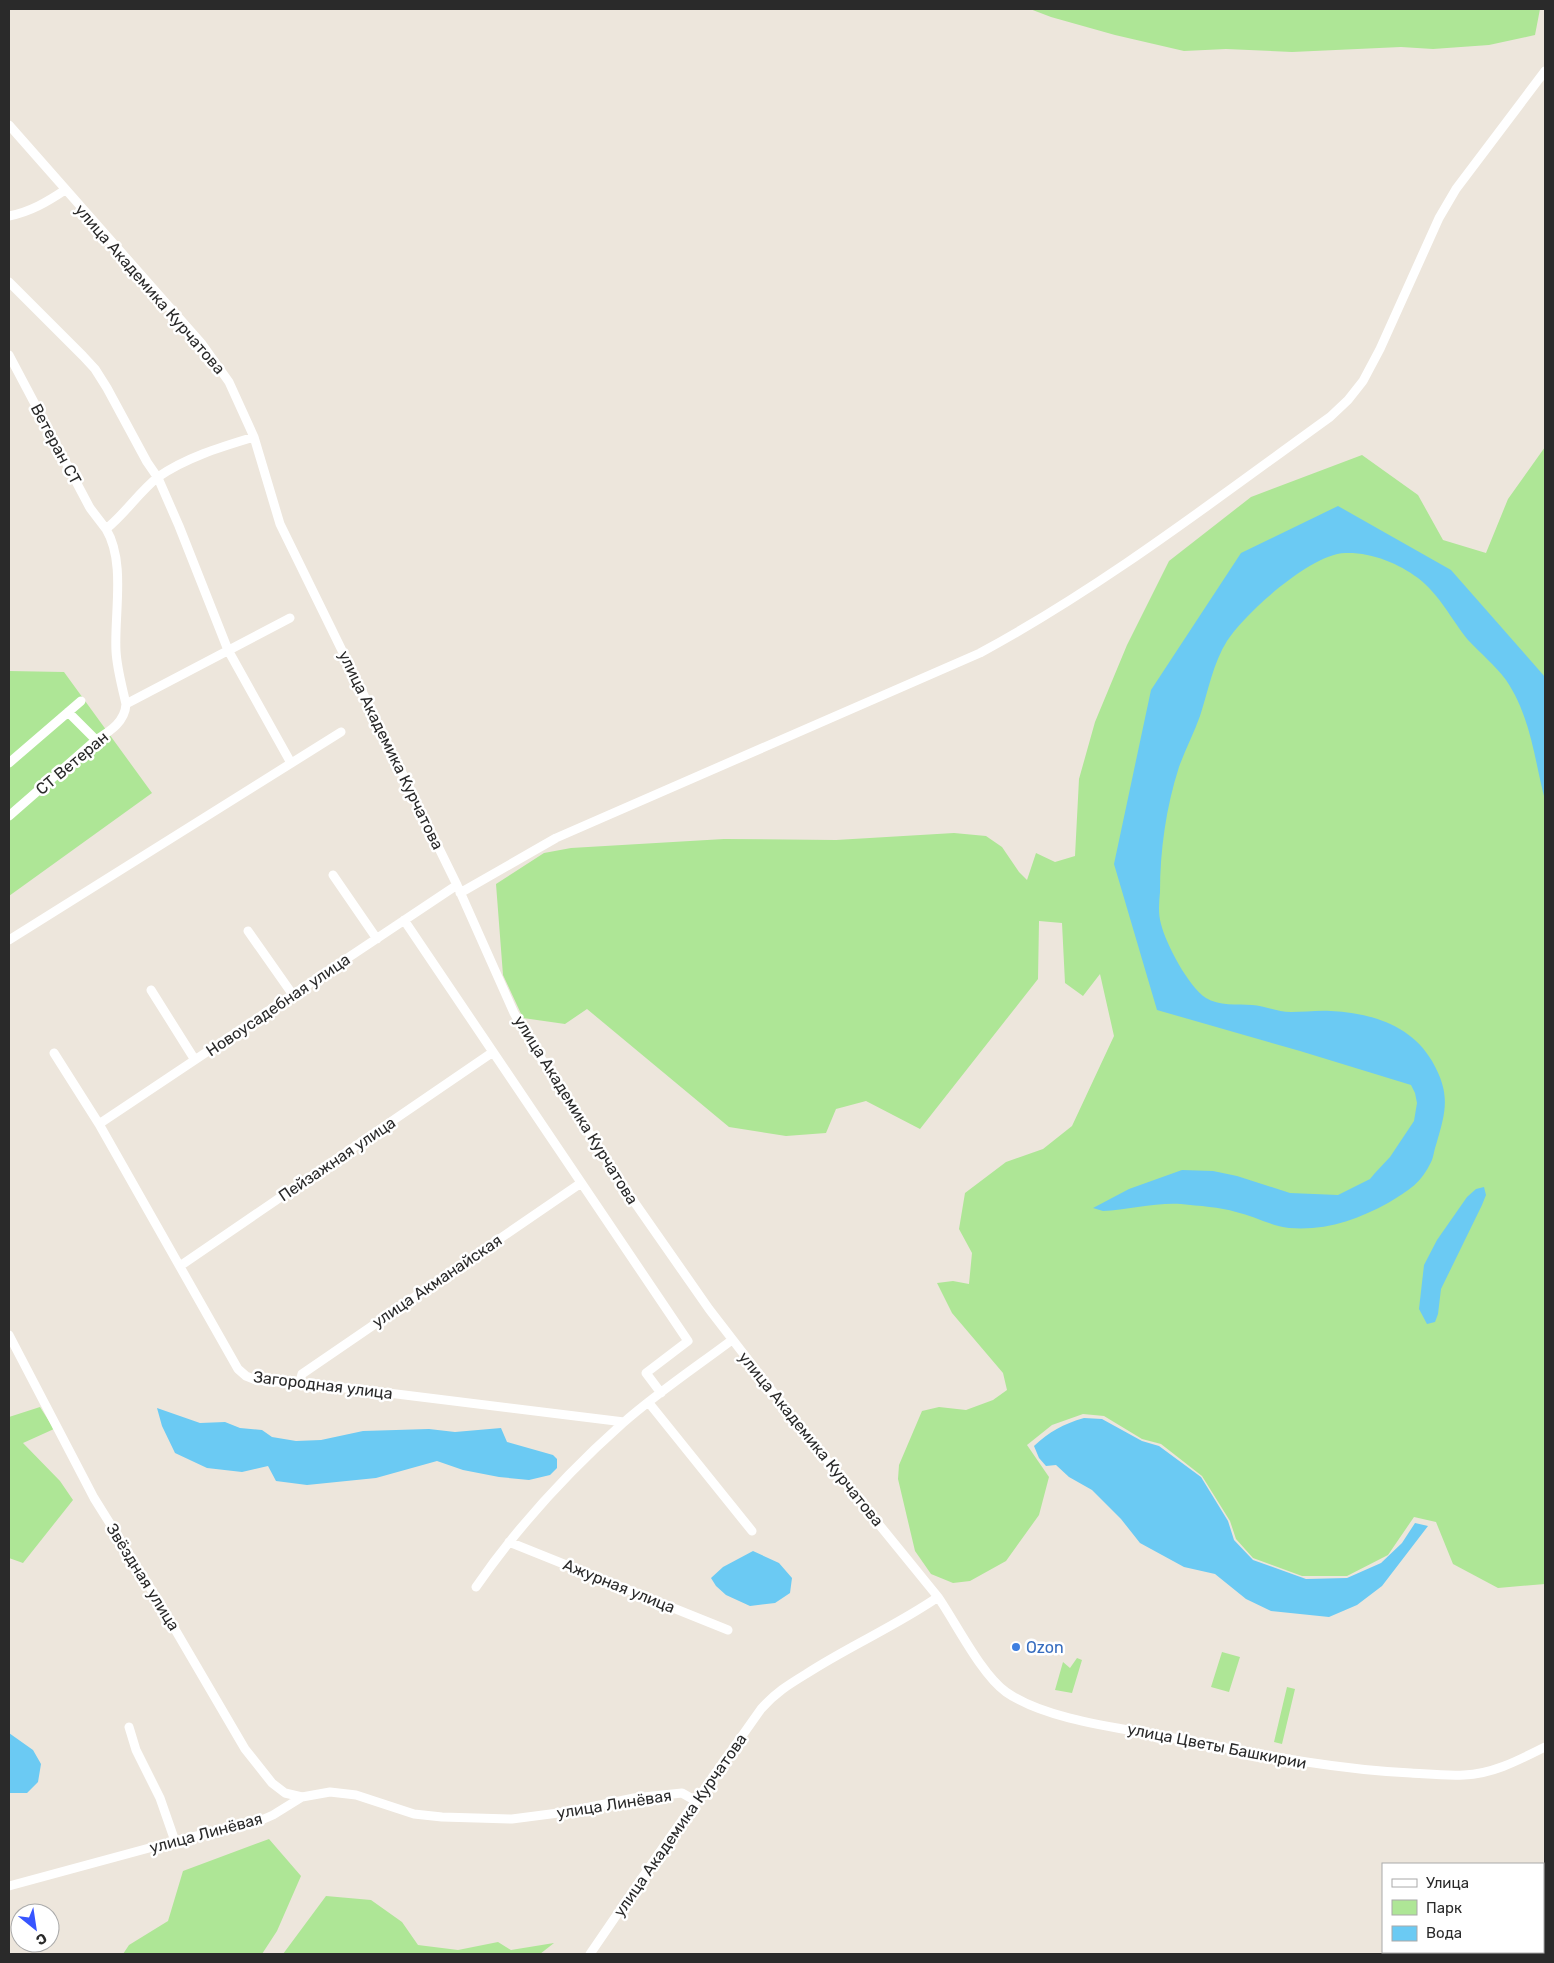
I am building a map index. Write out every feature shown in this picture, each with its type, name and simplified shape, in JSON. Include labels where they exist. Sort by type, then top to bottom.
[{"type":"street","name":"Новоусадебная улица","points":[[99,1124],[404,920],[459,889],[556,838],[972,657],[1025,629],[1074,599],[1122,566],[1330,417],[1348,400],[1363,381],[1380,349],[1439,218],[1456,189],[1545,71]]},
{"type":"street","name":"улица Академика Курчатова","points":[[9,125],[202,344],[229,382],[254,437],[280,524],[459,889],[514,1013],[535,1049],[628,1192],[709,1309],[803,1431],[938,1597],[922,1608],[827,1660],[774,1695],[761,1709],[590,1954]]},
{"type":"street","points":[[9,216],[30,210],[65,190]]},
{"type":"street","points":[[9,282],[95,369],[107,388],[147,462],[158,478],[228,650],[291,763]]},
{"type":"street","name":"Ветеран СТ","points":[[9,356],[90,508],[112,538],[117,560],[116,649],[126,704]]},
{"type":"street","points":[[106,529],[158,478],[205,452],[254,437]]},
{"type":"street","points":[[126,704],[290,618]]},
{"type":"street","points":[[9,763],[81,701]]},
{"type":"street","name":"СТ Ветеран","points":[[9,816],[96,740],[111,730],[121,719],[125,712],[126,704]]},
{"type":"street","points":[[68,712],[96,740]]},
{"type":"street","points":[[9,940],[341,732]]},
{"type":"street","points":[[333,875],[377,939]]},
{"type":"street","points":[[404,920],[688,1341],[646,1373],[661,1394]]},
{"type":"street","points":[[248,931],[293,995]]},
{"type":"street","points":[[150,990],[195,1060]]},
{"type":"street","name":"Пейзажная улица","points":[[180,1266],[493,1052]]},
{"type":"street","name":"Загородная улица","points":[[54,1053],[99,1124],[238,1369],[246,1376],[256,1380],[356,1389],[624,1422]]},
{"type":"street","name":"улица Акманайская","points":[[299,1384],[302,1374],[581,1183]]},
{"type":"street","name":"Звёздная улица","points":[[9,1335],[94,1498],[159,1602],[245,1748],[272,1782],[285,1793],[302,1797]]},
{"type":"street","points":[[476,1587],[533,1512],[562,1481],[624,1422],[732,1340]]},
{"type":"street","points":[[649,1403],[752,1531]]},
{"type":"street","name":"Ажурная улица","points":[[509,1542],[728,1630]]},
{"type":"street","name":"улица Цветы Башкирии","points":[[938,1597],[982,1665],[1005,1691],[1032,1705],[1079,1719],[1293,1761],[1383,1772],[1447,1775],[1475,1774],[1502,1767],[1545,1747]]},
{"type":"street","points":[[129,1727],[136,1750],[160,1798],[175,1841]]},
{"type":"street","name":"улица Линёвая","points":[[9,1886],[175,1841],[257,1822],[273,1815],[302,1797],[330,1792],[356,1795],[414,1814],[442,1817],[512,1819],[566,1812],[634,1798],[682,1794],[696,1801]]},
{"type":"green space","points":[[1030,9],[1540,9],[1535,35],[1489,45],[1433,49],[1401,47],[1292,52],[1226,49],[1184,51],[1115,35],[1051,17]]},
{"type":"green space","points":[[1545,447],[1545,1584],[1498,1588],[1453,1564],[1436,1522],[1414,1517],[1388,1555],[1347,1576],[1302,1576],[1253,1558],[1236,1539],[1230,1521],[1202,1476],[1161,1444],[1142,1439],[1104,1416],[1083,1414],[1052,1425],[1027,1445],[1049,1477],[1039,1515],[1006,1561],[970,1581],[953,1583],[931,1574],[915,1551],[898,1479],[899,1465],[922,1411],[939,1407],[966,1410],[993,1400],[1007,1390],[1003,1373],[952,1313],[937,1283],[953,1281],[969,1284],[972,1253],[959,1229],[965,1193],[1006,1162],[1043,1149],[1072,1126],[1114,1036],[1100,974],[1083,996],[1065,983],[1062,923],[1039,921],[1038,979],[920,1129],[866,1101],[836,1109],[826,1133],[786,1136],[729,1127],[587,1009],[565,1024],[523,1018],[503,975],[496,884],[544,853],[571,848],[724,839],[836,840],[954,833],[986,836],[1002,847],[1019,872],[1027,880],[1036,853],[1055,862],[1075,856],[1079,779],[1095,722],[1127,645],[1169,561],[1251,497],[1362,455],[1418,495],[1443,540],[1486,553],[1508,499]]},
{"type":"green space","points":[[9,671],[64,672],[152,793],[9,896]]},
{"type":"green space","points":[[40,1407],[54,1429],[23,1443],[60,1481],[73,1500],[23,1563],[9,1558],[9,1417]]},
{"type":"green space","points":[[1222,1652],[1240,1657],[1229,1692],[1211,1687]]},
{"type":"green space","points":[[1077,1658],[1082,1660],[1072,1693],[1055,1690],[1063,1662],[1070,1668]]},
{"type":"green space","points":[[1287,1687],[1295,1689],[1282,1744],[1274,1742]]},
{"type":"green space","points":[[269,1839],[301,1876],[277,1931],[262,1954],[123,1954],[129,1945],[168,1921],[183,1871]]},
{"type":"green space","points":[[326,1896],[371,1900],[402,1922],[418,1945],[458,1950],[498,1942],[511,1950],[554,1943],[540,1954],[283,1954]]},
{"type":"water","points":[[1338,506],[1451,570],[1545,677],[1545,800],[1531,738],[1514,694],[1493,664],[1468,640],[1433,592],[1418,578],[1393,563],[1365,554],[1345,553],[1331,556],[1297,574],[1263,601],[1236,629],[1222,650],[1214,668],[1200,716],[1179,767],[1167,813],[1160,876],[1159,916],[1173,953],[1185,975],[1199,992],[1211,1001],[1257,1006],[1286,1012],[1346,1012],[1389,1023],[1413,1038],[1432,1061],[1442,1083],[1444,1093],[1444,1112],[1432,1160],[1419,1181],[1388,1203],[1353,1219],[1315,1228],[1282,1227],[1230,1210],[1181,1204],[1162,1204],[1103,1211],[1093,1208],[1129,1189],[1182,1170],[1213,1171],[1237,1176],[1290,1193],[1338,1195],[1370,1179],[1390,1157],[1414,1121],[1417,1103],[1411,1085],[1157,1010],[1114,864],[1151,690],[1241,553]]},
{"type":"water","points":[[1484,1187],[1486,1195],[1482,1205],[1441,1289],[1438,1314],[1435,1322],[1427,1324],[1419,1309],[1424,1265],[1437,1240],[1467,1197],[1476,1189]]},
{"type":"water","points":[[157,1408],[200,1423],[225,1422],[240,1428],[262,1430],[272,1437],[296,1441],[321,1440],[363,1431],[429,1429],[455,1432],[501,1428],[507,1442],[553,1455],[557,1459],[557,1468],[550,1475],[529,1480],[499,1477],[463,1470],[437,1461],[376,1478],[307,1485],[276,1481],[268,1466],[242,1472],[207,1468],[175,1453],[162,1426]]},
{"type":"water","points":[[1084,1418],[1102,1419],[1142,1441],[1159,1446],[1201,1477],[1228,1521],[1234,1540],[1253,1560],[1306,1579],[1347,1578],[1381,1563],[1402,1543],[1415,1523],[1428,1526],[1382,1586],[1357,1605],[1329,1617],[1271,1611],[1246,1599],[1215,1574],[1184,1567],[1140,1543],[1121,1519],[1092,1490],[1069,1477],[1056,1465],[1046,1466],[1039,1458],[1034,1446],[1057,1429]]},
{"type":"water","points":[[753,1551],[779,1563],[792,1578],[790,1593],[775,1603],[750,1606],[726,1595],[716,1586],[711,1578],[723,1567]]},
{"type":"water","points":[[9,1733],[33,1750],[41,1764],[38,1782],[27,1793],[9,1793]]},
{"type":"place","name":"Ozon","points":[[1016,1647]]}]
